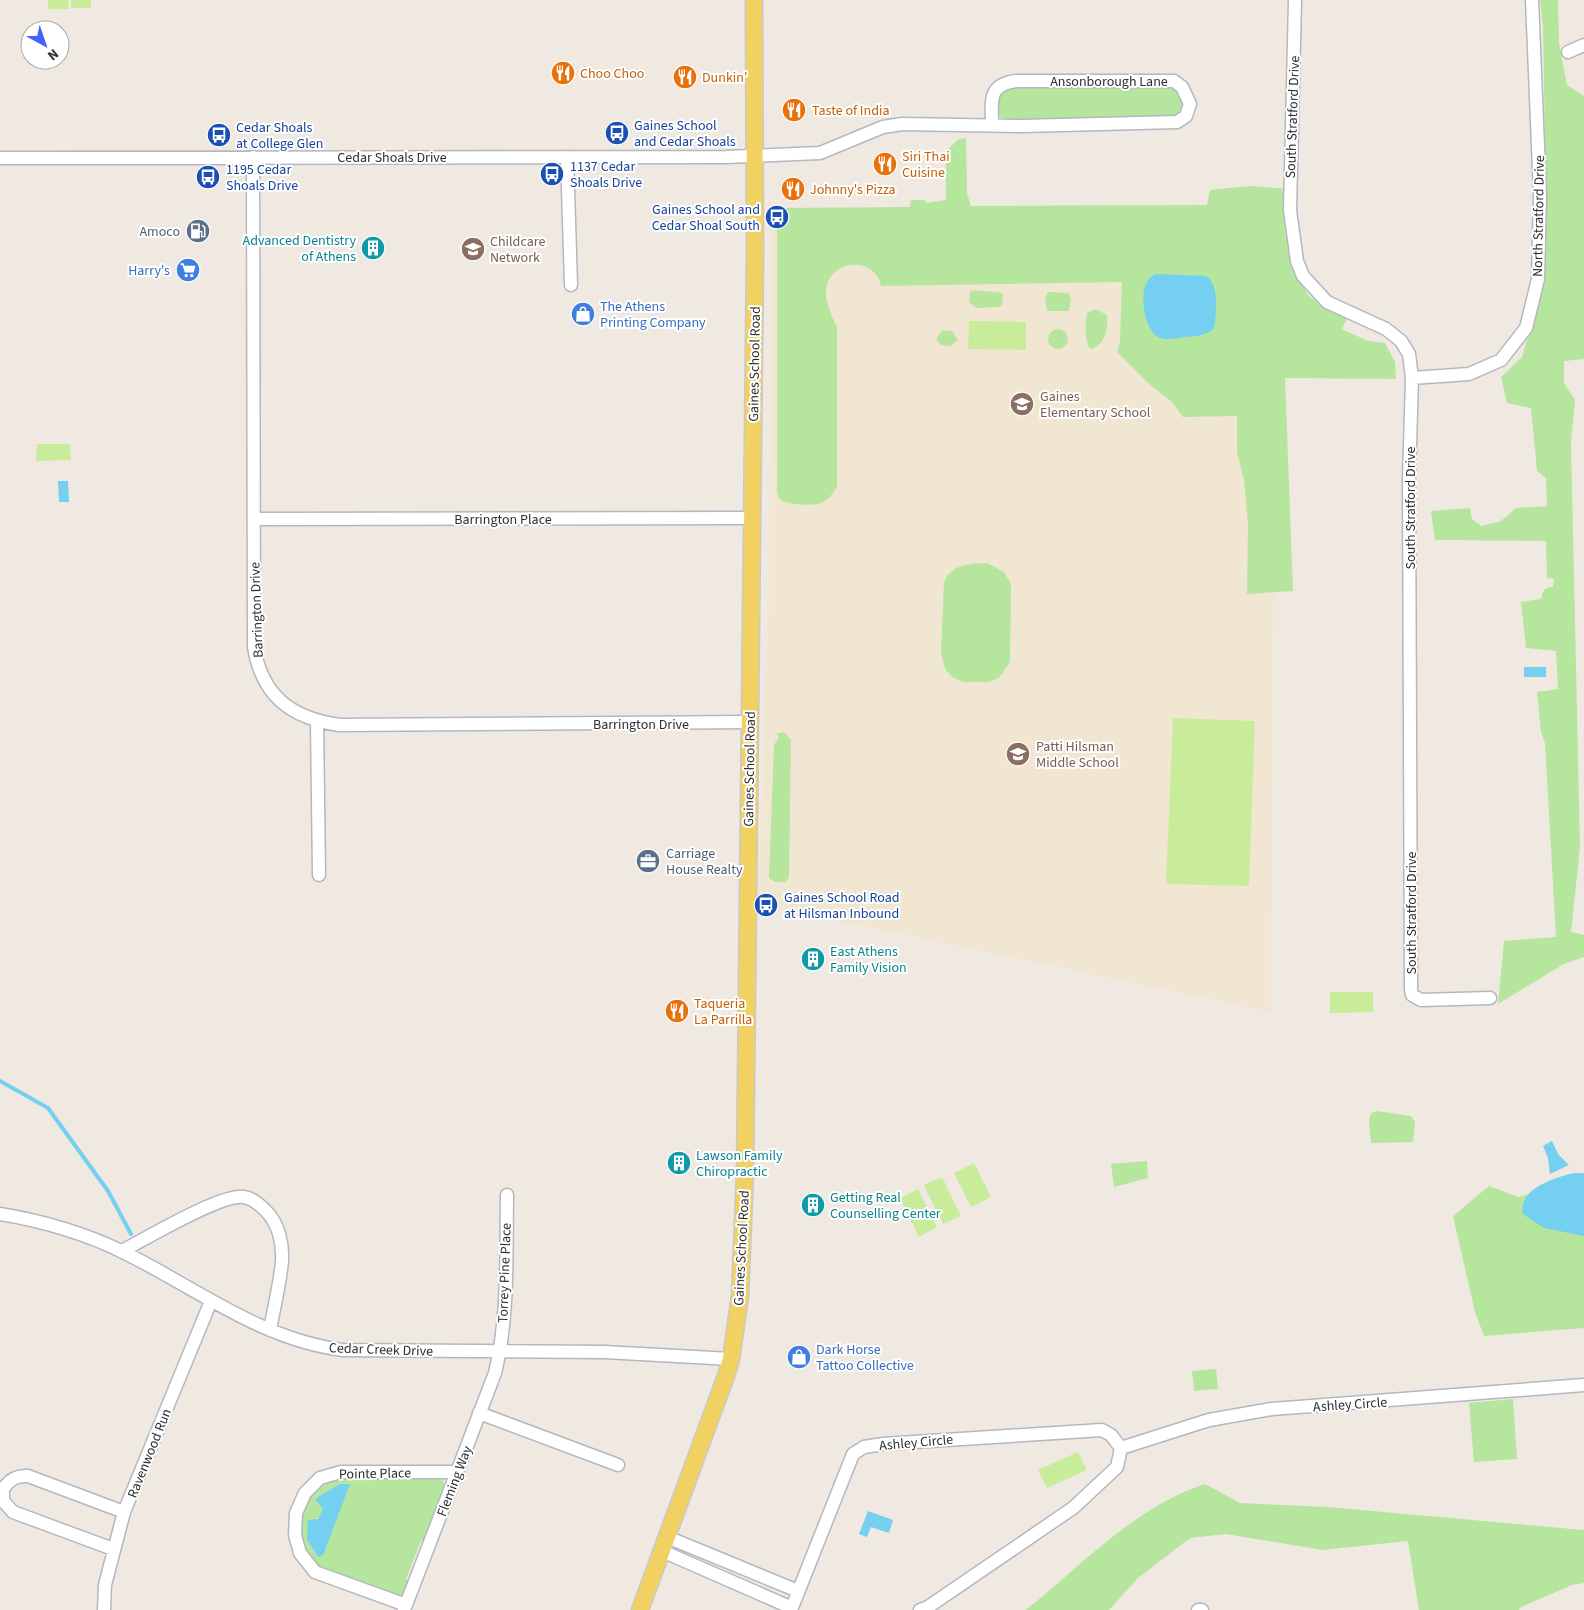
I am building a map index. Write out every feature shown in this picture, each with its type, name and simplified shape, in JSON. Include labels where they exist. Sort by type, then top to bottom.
[{"type":"main road","name":"Gaines School Road","points":[[640,1610],[731,1359],[740,1296],[743,1248],[750,722],[754,0]]},
{"type":"street","name":"South Stratford Drive","points":[[1295,0],[1290,210],[1297,261],[1303,276],[1327,302],[1386,329],[1401,341],[1409,354],[1412,378],[1410,480],[1412,995],[1421,1000],[1490,998]]},
{"type":"street","name":"North Stratford Drive","points":[[1412,378],[1469,374],[1501,360],[1526,328],[1538,279],[1539,189],[1532,0]]},
{"type":"street","points":[[1568,52],[1584,45]]},
{"type":"street","name":"Ansonborough Lane","points":[[754,155],[820,152],[883,127],[902,124],[992,125],[1154,124],[1177,122],[1186,116],[1190,104],[1182,87],[1174,81],[1005,82],[996,88],[992,101],[992,125]]},
{"type":"street","name":"Cedar Shoals Drive","points":[[0,158],[754,155]]},
{"type":"street","name":"Barrington Drive","points":[[253,157],[254,647],[258,668],[270,690],[295,712],[317,721],[339,725],[750,722]]},
{"type":"street","points":[[567,157],[571,285]]},
{"type":"street","name":"Barrington Place","points":[[255,519],[752,518]]},
{"type":"street","points":[[317,721],[319,875]]},
{"type":"street","name":"Torrey Pine Place","points":[[500,1351],[506,1268],[507,1195]]},
{"type":"street","points":[[122,1251],[207,1207],[227,1199],[244,1196],[259,1204],[271,1216],[278,1228],[281,1244],[282,1261],[270,1330]]},
{"type":"street","name":"Cedar Creek Drive","points":[[0,1214],[40,1221],[122,1251],[211,1301],[270,1330],[304,1343],[343,1350],[604,1352],[731,1359]]},
{"type":"street","name":"Ravenwood Run","points":[[104,1610],[105,1585],[124,1512],[211,1301]]},
{"type":"street","name":"Fleming Way","points":[[405,1608],[479,1413],[500,1351]]},
{"type":"street","name":"Ashley Circle","points":[[664,1544],[791,1609],[853,1454],[858,1449],[883,1444],[1102,1430],[1111,1435],[1120,1448],[1209,1420],[1272,1409],[1584,1385]]},
{"type":"street","points":[[479,1413],[618,1465]]},
{"type":"street","points":[[920,1610],[1073,1508],[1117,1467],[1120,1448]]},
{"type":"street","name":"Pointe Place","points":[[405,1608],[315,1572],[300,1553],[295,1535],[296,1513],[305,1493],[320,1478],[334,1474],[457,1472]]},
{"type":"street","points":[[113,1549],[13,1512],[3,1501],[3,1489],[13,1478],[28,1476],[124,1512]]},
{"type":"street","points":[[664,1544],[798,1591]]},
{"type":"shaded area","points":[[954,208],[1276,210],[1271,1012],[758,904],[769,597],[771,210]]},
{"type":"green space","points":[[48,0],[68,0],[69,9],[48,9]]},
{"type":"green space","points":[[71,0],[91,0],[91,8],[71,8]]},
{"type":"green space","points":[[1540,0],[1558,0],[1559,43],[1567,85],[1584,96],[1584,359],[1564,361],[1564,383],[1575,400],[1571,442],[1580,847],[1571,932],[1584,935],[1584,957],[1564,964],[1498,1004],[1504,941],[1556,937],[1545,743],[1541,732],[1537,692],[1558,689],[1556,651],[1526,648],[1521,602],[1541,599],[1544,590],[1553,587],[1554,579],[1547,578],[1546,541],[1435,540],[1431,511],[1470,508],[1472,519],[1481,526],[1501,521],[1516,508],[1547,506],[1546,478],[1537,471],[1531,408],[1507,403],[1501,377],[1522,357],[1537,306],[1545,146],[1543,26]]},
{"type":"green space","points":[[1005,87],[1175,88],[1182,92],[1185,110],[1170,121],[1002,120],[996,110],[1000,90]]},
{"type":"green space","points":[[966,138],[967,193],[971,206],[1207,205],[1210,190],[1250,186],[1287,189],[1285,231],[1290,261],[1308,295],[1322,306],[1347,318],[1342,329],[1368,341],[1385,343],[1395,362],[1396,379],[1285,378],[1293,591],[1247,594],[1248,524],[1244,480],[1237,452],[1237,416],[1183,417],[1172,402],[1148,383],[1117,352],[1120,342],[1122,282],[881,286],[878,278],[867,267],[851,265],[836,271],[827,284],[826,297],[837,327],[837,487],[827,499],[819,504],[793,504],[779,498],[777,491],[777,208],[910,207],[911,200],[924,200],[927,203],[946,200],[946,151],[959,139]]},
{"type":"green space","points":[[975,290],[1003,293],[1002,305],[999,307],[976,308],[969,302],[970,292]]},
{"type":"green space","points":[[1048,292],[1068,293],[1071,299],[1069,311],[1047,311],[1045,299]]},
{"type":"green space","points":[[1095,309],[1107,315],[1107,325],[1103,339],[1096,347],[1091,349],[1086,337],[1086,322],[1087,313]]},
{"type":"green space","points":[[969,321],[1026,322],[1026,350],[968,349]]},
{"type":"green space","points":[[1058,329],[1065,332],[1068,339],[1065,346],[1058,349],[1051,346],[1048,339],[1051,332]]},
{"type":"green space","points":[[942,330],[952,331],[958,340],[950,346],[941,345],[936,339]]},
{"type":"green space","points":[[37,444],[70,444],[71,460],[36,461]]},
{"type":"green space","points":[[987,563],[1004,572],[1011,584],[1010,662],[999,678],[988,682],[963,682],[952,677],[945,669],[941,652],[944,582],[947,576],[956,568]]},
{"type":"green space","points":[[1173,718],[1255,721],[1249,886],[1166,884]]},
{"type":"green space","points":[[784,732],[791,740],[789,877],[786,882],[775,882],[769,878],[774,745],[779,737],[776,734]]},
{"type":"green space","points":[[1330,992],[1373,992],[1373,1012],[1330,1013]]},
{"type":"green space","points":[[1377,1111],[1411,1116],[1415,1122],[1413,1142],[1371,1143],[1369,1120],[1371,1113]]},
{"type":"green space","points":[[1147,1161],[1148,1178],[1114,1187],[1111,1164]]},
{"type":"green space","points":[[974,1163],[991,1197],[971,1207],[954,1173]]},
{"type":"green space","points":[[1584,1176],[1584,1328],[1484,1336],[1475,1312],[1453,1216],[1489,1186],[1519,1197]]},
{"type":"green space","points":[[942,1177],[961,1216],[943,1224],[924,1185]]},
{"type":"green space","points":[[918,1189],[937,1227],[919,1237],[900,1198]]},
{"type":"green space","points":[[1216,1369],[1218,1389],[1194,1391],[1192,1371]]},
{"type":"green space","points":[[1513,1399],[1517,1459],[1474,1462],[1469,1403]]},
{"type":"green space","points":[[1078,1452],[1087,1470],[1047,1488],[1038,1470]]},
{"type":"green space","points":[[337,1477],[442,1477],[445,1487],[424,1541],[421,1541],[406,1579],[409,1581],[403,1597],[332,1574],[316,1566],[304,1550],[300,1524],[306,1504],[319,1488]],"holes":[[[323,1509],[318,1557],[307,1540],[314,1520],[321,1516]]]},
{"type":"green space","points":[[1205,1484],[1240,1503],[1327,1507],[1584,1530],[1584,1583],[1572,1585],[1521,1607],[1519,1610],[1419,1610],[1408,1541],[1322,1550],[1226,1534],[1190,1538],[1138,1578],[1109,1610],[1026,1610],[1089,1556],[1133,1522],[1180,1494]]},
{"type":"water","points":[[1156,274],[1206,276],[1210,280],[1215,292],[1216,315],[1214,328],[1208,333],[1197,336],[1168,339],[1158,337],[1152,332],[1145,314],[1144,294],[1150,278]]},
{"type":"water","points":[[58,481],[68,481],[69,502],[59,502]]},
{"type":"water","points":[[1524,667],[1546,667],[1546,677],[1524,677]]},
{"type":"water","points":[[1552,1141],[1558,1154],[1569,1165],[1550,1174],[1548,1158],[1543,1146]]},
{"type":"water","points":[[1574,1173],[1584,1173],[1584,1236],[1544,1228],[1523,1214],[1523,1205],[1532,1191],[1548,1181]]},
{"type":"water","points":[[340,1484],[350,1484],[323,1555],[318,1557],[307,1540],[308,1520],[318,1519],[323,1509],[315,1499]]},
{"type":"water","points":[[868,1511],[893,1520],[889,1533],[871,1527],[867,1537],[859,1534]]},
{"type":"waterway","points":[[0,1081],[48,1108],[108,1191],[131,1234]]},
{"type":"place","name":"Choo Choo","points":[[563,73]]},
{"type":"place","name":"Dunkin'","points":[[685,77]]},
{"type":"place","name":"Taste of India","points":[[794,110]]},
{"type":"place","name":"Gaines School and Cedar Shoals","points":[[617,133]]},
{"type":"place","name":"Cedar Shoals at College Glen","points":[[219,135]]},
{"type":"place","name":"Siri Thai Cuisine","points":[[885,164]]},
{"type":"place","name":"1137 Cedar Shoals Drive","points":[[552,174]]},
{"type":"place","name":"1195 Cedar Shoals Drive","points":[[208,177]]},
{"type":"place","name":"Johnny's Pizza","points":[[793,189]]},
{"type":"place","name":"Gaines School and Cedar Shoal South","points":[[777,217]]},
{"type":"place","name":"Amoco","points":[[198,231]]},
{"type":"place","name":"Advanced Dentistry of Athens","points":[[373,248]]},
{"type":"place","name":"Childcare Network","points":[[473,249]]},
{"type":"place","name":"Harry's","points":[[188,270]]},
{"type":"place","name":"The Athens Printing Company","points":[[583,314]]},
{"type":"place","name":"Gaines Elementary School","points":[[1022,404]]},
{"type":"place","name":"Patti Hilsman Middle School","points":[[1018,754]]},
{"type":"place","name":"Carriage House Realty","points":[[648,861]]},
{"type":"place","name":"Gaines School Road at Hilsman Inbound","points":[[766,905]]},
{"type":"place","name":"East Athens Family Vision","points":[[813,959]]},
{"type":"place","name":"Taqueria La Parrilla","points":[[677,1011]]},
{"type":"place","name":"Lawson Family Chiropractic","points":[[679,1163]]},
{"type":"place","name":"Getting Real Counselling Center","points":[[813,1205]]},
{"type":"place","name":"Dark Horse Tattoo Collective","points":[[799,1357]]}]
